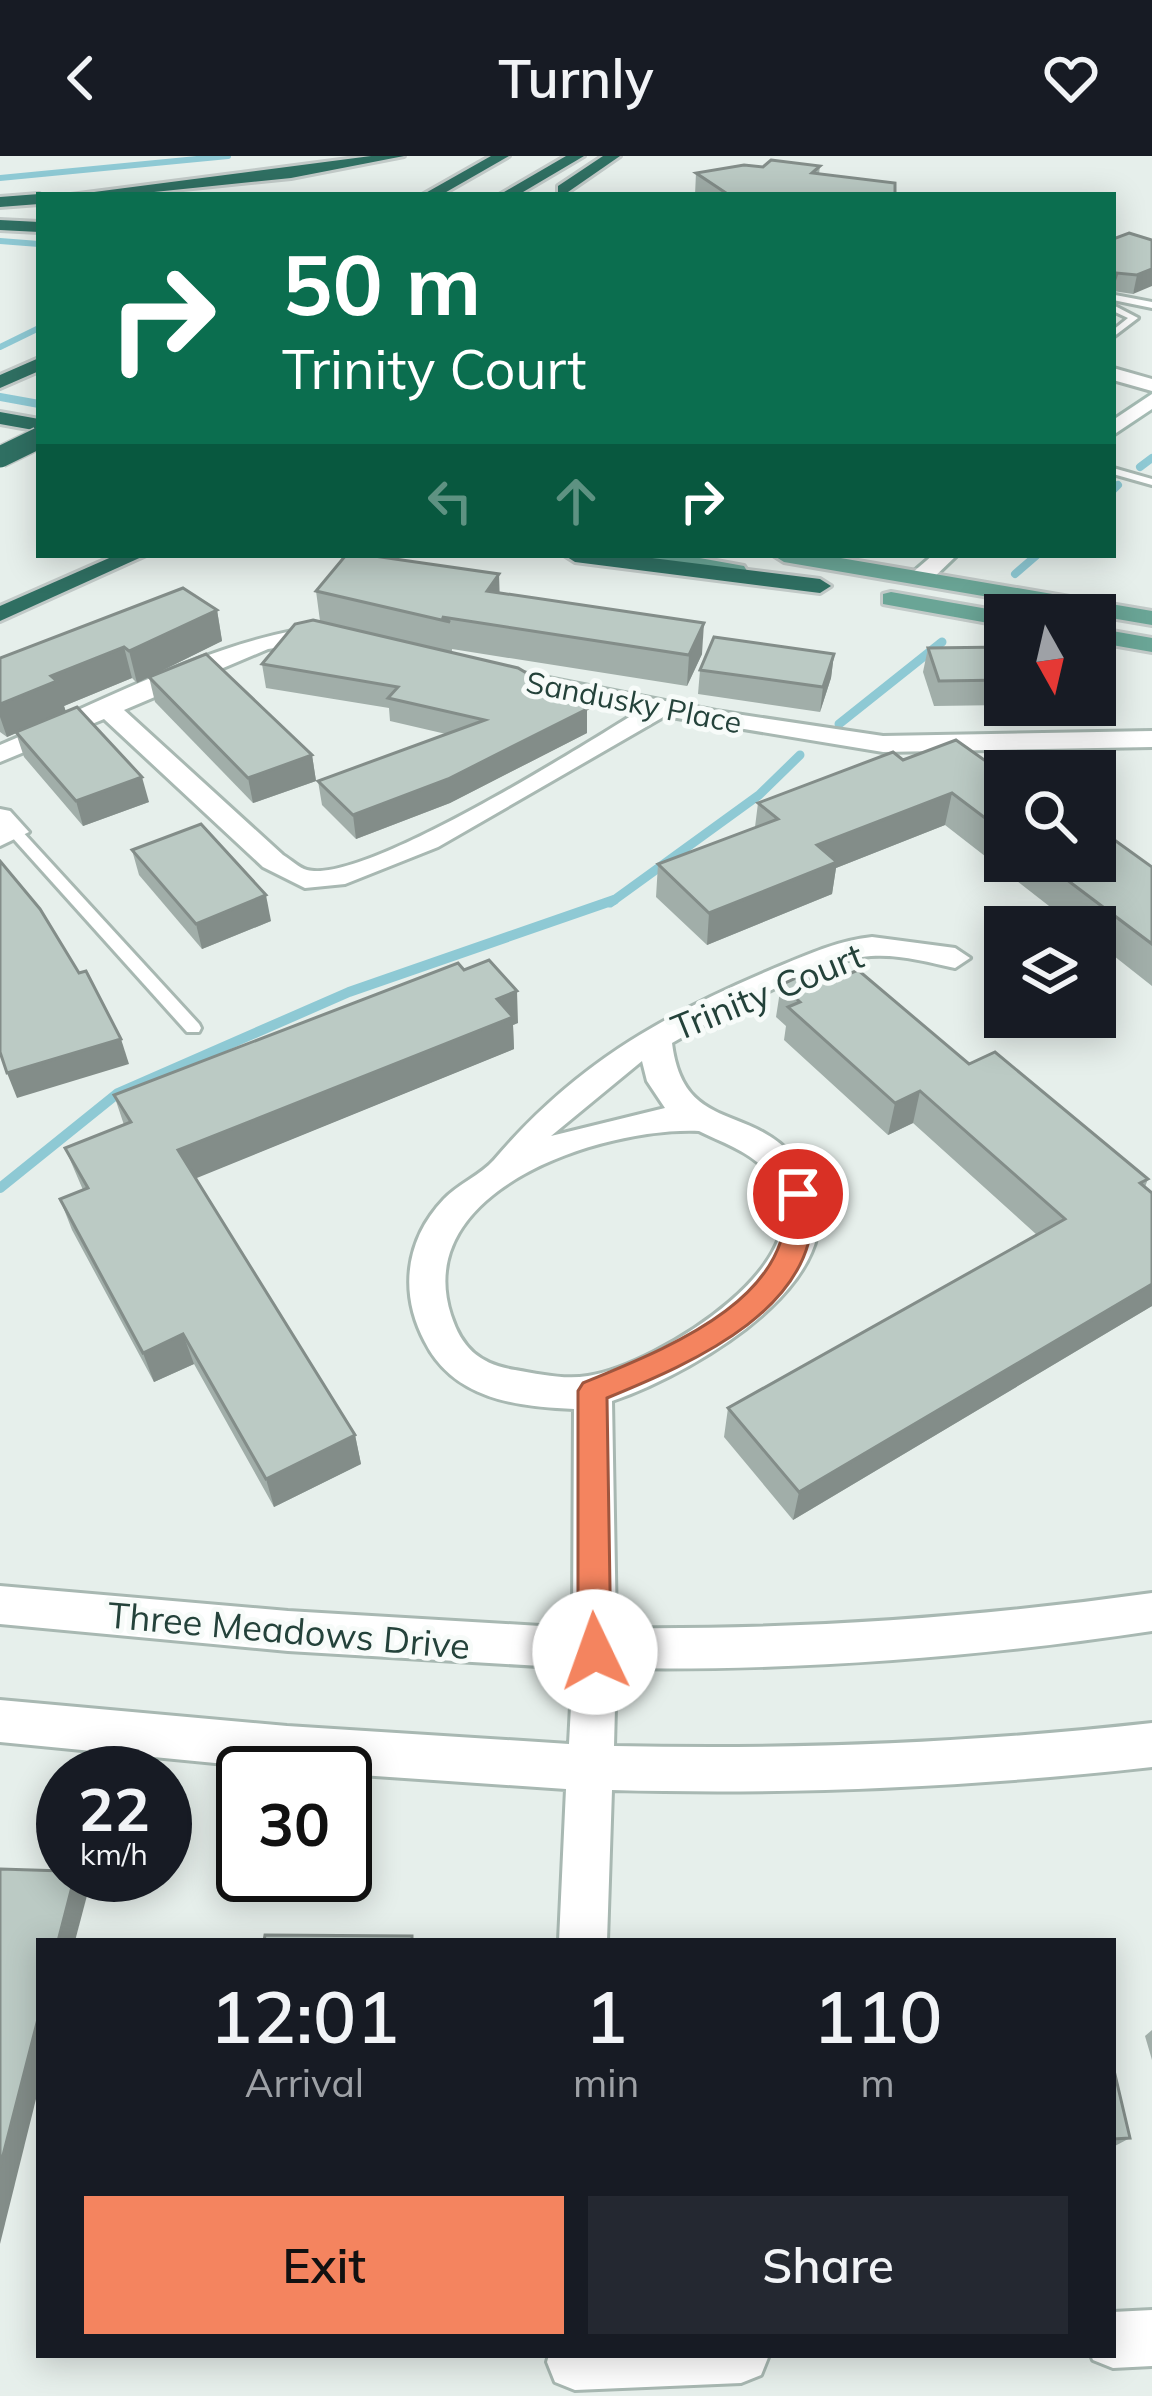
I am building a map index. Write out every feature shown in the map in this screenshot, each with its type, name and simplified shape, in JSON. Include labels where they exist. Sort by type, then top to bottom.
[{"type":"highway","points":[[109,192],[291,174],[397,156]]},
{"type":"highway","points":[[436,192],[502,156]]},
{"type":"highway","points":[[512,192],[577,156]]},
{"type":"highway","points":[[559,192],[613,156]]},
{"type":"highway","points":[[0,202],[36,199]]},
{"type":"highway","points":[[0,225],[36,227]]},
{"type":"highway","points":[[8,379],[36,365]]},
{"type":"highway","points":[[0,405],[36,388]]},
{"type":"highway","points":[[0,418],[36,424]]},
{"type":"highway","points":[[0,457],[36,439]]},
{"type":"highway","points":[[0,444],[36,450]]},
{"type":"highway","points":[[0,614],[141,558]]},
{"type":"highway","points":[[598,558],[843,590]]},
{"type":"main road","points":[[663,558],[984,615]]},
{"type":"main road","points":[[732,558],[854,579],[920,578]]},
{"type":"main road","points":[[802,558],[1152,618]]},
{"type":"main road","points":[[1116,639],[1152,645]]},
{"type":"street","points":[[1116,375],[1152,385]]},
{"type":"street","points":[[1116,427],[1152,400]]},
{"type":"street","points":[[920,578],[943,558]]},
{"type":"street","points":[[0,754],[278,639],[328,632],[366,641]]},
{"type":"street","name":"Sandusky Place","points":[[484,672],[661,708],[884,744],[1152,740]]},
{"type":"street","points":[[110,710],[273,861],[304,879],[318,879],[361,868],[437,837],[506,802],[661,708]]},
{"type":"street","name":"Trinity Court","points":[[593,1391],[674,1358],[737,1319],[778,1276],[803,1227],[798,1194],[768,1151],[681,1105],[662,1079],[655,1036],[742,994],[868,946],[955,958]]},
{"type":"street","points":[[583,1938],[595,1652],[593,1391],[551,1392],[470,1376],[447,1352],[421,1285],[431,1247],[446,1220],[566,1102],[655,1036]]},
{"type":"street","points":[[507,1165],[606,1130],[672,1117],[706,1120]]},
{"type":"street","name":"Three Meadows Drive","points":[[0,1605],[408,1643],[595,1652],[757,1652],[930,1641],[1152,1612]]},
{"type":"street","points":[[0,1721],[356,1756],[588,1768],[876,1768],[1152,1745]]},
{"type":"street","points":[[1116,2340],[1152,2338]]},
{"type":"street","points":[[576,2371],[710,2358]]},
{"type":"lane","points":[[1116,299],[1152,305]]},
{"type":"lane","points":[[1116,309],[1134,318],[1116,332]]},
{"type":"lane","points":[[1116,472],[1152,482]]},
{"type":"lane","points":[[5,829],[194,1028]]},
{"type":"building","points":[[771,160],[820,166],[812,173],[895,183],[895,192],[724,192],[696,173],[744,165],[763,167]]},
{"type":"building","points":[[1129,233],[1152,240],[1152,269],[1116,276],[1116,238]]},
{"type":"building","points":[[344,558],[388,558],[499,574],[487,591],[704,623],[689,655],[442,617],[450,622],[316,591]]},
{"type":"building","points":[[183,588],[217,610],[129,651],[124,647],[51,676],[57,681],[0,704],[0,658]]},
{"type":"building","points":[[313,620],[518,668],[587,709],[448,779],[353,815],[318,781],[485,720],[388,698],[398,687],[262,664],[295,624]]},
{"type":"building","points":[[714,637],[834,654],[823,687],[700,670]]},
{"type":"building","points":[[984,647],[984,680],[939,681],[928,648]]},
{"type":"building","points":[[206,654],[312,755],[248,778],[149,677]]},
{"type":"building","points":[[77,707],[142,777],[76,801],[16,732]]},
{"type":"building","points":[[956,740],[984,760],[984,817],[952,793],[817,845],[837,862],[709,913],[658,864],[778,819],[758,803],[893,752],[903,760]]},
{"type":"building","points":[[201,824],[266,895],[196,924],[132,850]]},
{"type":"building","points":[[1116,841],[1152,867],[1152,944],[1116,917],[1116,906],[1102,906],[1070,882],[1116,882]]},
{"type":"building","points":[[0,861],[40,909],[79,973],[86,971],[121,1039],[7,1073],[0,1052]]},
{"type":"building","points":[[489,960],[517,991],[497,999],[513,1017],[178,1150],[355,1435],[266,1479],[183,1334],[143,1353],[60,1199],[88,1188],[65,1148],[131,1122],[114,1095],[458,963],[464,970]]},
{"type":"building","points":[[822,966],[837,979],[858,970],[969,1064],[995,1052],[1148,1179],[1140,1183],[1152,1193],[1152,1284],[799,1492],[728,1408],[1065,1219],[920,1091],[895,1103],[788,1007],[800,1002],[781,985]]},
{"type":"building","points":[[0,1869],[36,1870],[36,1902],[68,1902],[59,1938],[36,1938],[36,2027],[0,2167]]},
{"type":"building","points":[[265,1935],[412,1936],[412,1938]]},
{"type":"building","points":[[1116,2079],[1130,2138],[1116,2139]]},
{"type":"waterway","points":[[0,178],[228,156]]},
{"type":"waterway","points":[[0,241],[36,244]]},
{"type":"waterway","points":[[0,347],[36,329]]},
{"type":"waterway","points":[[0,397],[36,403]]},
{"type":"waterway","points":[[1140,467],[1152,458]]},
{"type":"waterway","points":[[1015,574],[1034,558]]},
{"type":"waterway","points":[[839,724],[942,642]]},
{"type":"waterway","points":[[610,903],[759,795],[800,755]]},
{"type":"waterway","points":[[0,1188],[118,1093],[349,992],[614,900]]},
{"type":"route","points":[[595,1652],[593,1391],[674,1358],[737,1319],[778,1276],[803,1227],[798,1194]]}]
